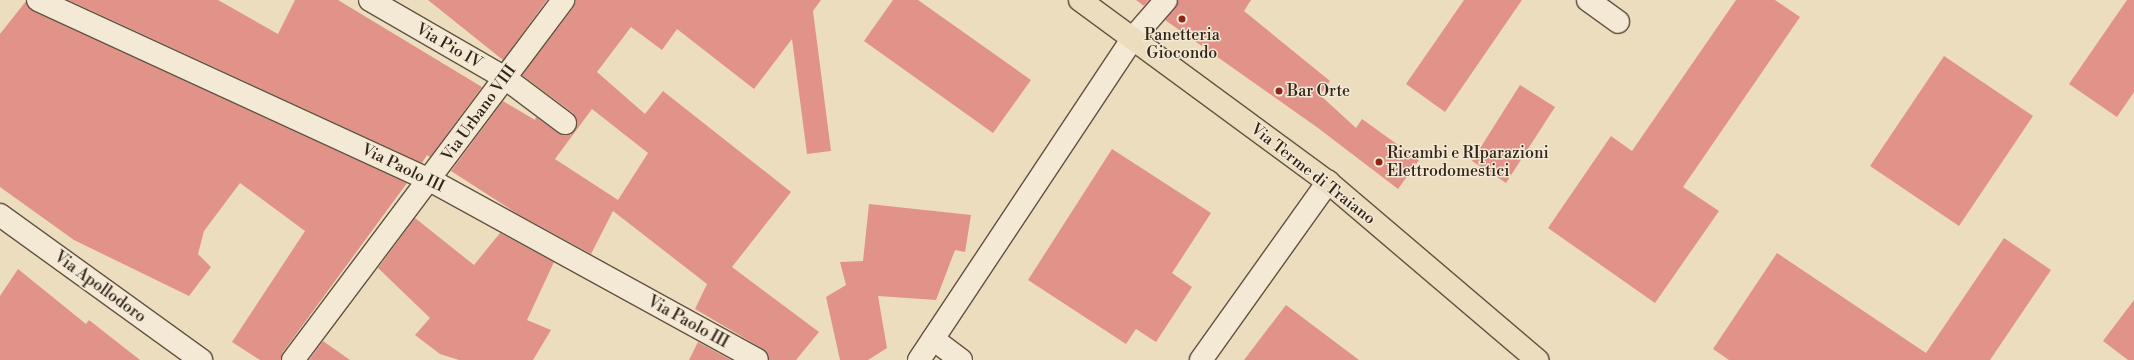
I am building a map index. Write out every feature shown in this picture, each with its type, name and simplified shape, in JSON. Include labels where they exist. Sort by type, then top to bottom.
[{"type":"main road","name":"Via Terme di Traiano","points":[[1080,0],[1328,182],[1537,360]]},
{"type":"street","name":"Via Paolo III","points":[[38,0],[430,180],[757,360]]},
{"type":"street","name":"Via Pio IV","points":[[370,0],[505,78],[565,123]]},
{"type":"street","name":"Via Urbano VIII","points":[[293,360],[430,180],[563,0]]},
{"type":"street","points":[[919,360],[1132,38],[1166,0]]},
{"type":"street","points":[[1588,0],[1618,22]]},
{"type":"street","points":[[1201,360],[1328,182]]},
{"type":"street","name":"Via Apollodoro","points":[[0,215],[200,360]]},
{"type":"street","points":[[933,339],[961,360]]},
{"type":"building","points":[[68,0],[218,0],[278,34],[295,0],[338,0],[482,87],[430,157],[427,155],[422,163]]},
{"type":"building","points":[[428,0],[547,0],[503,60]]},
{"type":"building","points":[[575,0],[821,0],[813,11],[831,151],[807,154],[792,39],[754,89],[677,29],[662,50],[631,27],[597,72],[645,114],[663,91],[791,192],[732,267],[819,332],[796,360],[769,360],[763,349],[695,309],[707,284],[613,211],[591,254],[516,213],[451,171],[503,101],[535,120],[536,117],[558,133],[570,135],[575,130],[577,124],[573,113],[522,75],[573,8]],"holes":[[[592,109],[648,153],[618,200],[555,159]]]},
{"type":"building","points":[[893,0],[918,0],[1031,80],[993,133],[864,41]]},
{"type":"building","points":[[1136,0],[1149,0],[1144,6]]},
{"type":"building","points":[[1178,0],[1251,0],[1244,11],[1330,81],[1320,95],[1356,128],[1362,119],[1419,160],[1398,189],[1318,128],[1165,20],[1175,8]]},
{"type":"building","points":[[1464,0],[1522,0],[1445,112],[1406,84]]},
{"type":"building","points":[[1736,0],[1775,0],[1800,17],[1683,187],[1719,211],[1655,303],[1548,228],[1611,136],[1632,151]]},
{"type":"building","points":[[2127,0],[2134,0],[2134,92],[2117,117],[2069,84]]},
{"type":"building","points":[[26,1],[33,11],[407,183],[283,352],[281,360],[260,360],[232,342],[305,231],[240,183],[204,231],[198,254],[211,267],[189,296],[74,240],[0,187],[0,34]]},
{"type":"building","points":[[1944,56],[2033,116],[1959,226],[1870,166]]},
{"type":"building","points":[[1520,85],[1555,107],[1506,183],[1472,161]]},
{"type":"building","points":[[1112,149],[1211,213],[1172,273],[1192,287],[1156,342],[1136,329],[1126,344],[1028,280]]},
{"type":"building","points":[[869,204],[971,215],[965,252],[955,250],[936,300],[878,296],[887,348],[868,360],[840,360],[826,297],[846,285],[840,262],[863,261]]},
{"type":"building","points":[[415,218],[474,265],[500,233],[554,262],[527,320],[551,330],[533,360],[459,360],[440,354],[415,335],[430,318],[378,268]]},
{"type":"building","points":[[2004,238],[2051,270],[1990,360],[1729,360],[1713,349],[1777,253],[1926,353]]},
{"type":"building","points":[[18,269],[86,324],[89,320],[140,360],[0,360],[0,296]]},
{"type":"building","points":[[2134,300],[2134,360],[2128,360],[2103,341]]},
{"type":"building","points":[[1286,305],[1359,360],[1244,360]]},
{"type":"building","points":[[323,341],[350,360],[309,360]]},
{"type":"building","points":[[698,342],[731,360],[689,360]]},
{"type":"place","name":"Panetteria Giocondo","points":[[1182,19]]},
{"type":"place","name":"Bar Orte","points":[[1279,91]]},
{"type":"place","name":"Ricambi e RIparazioni Elettrodomestici","points":[[1379,162]]}]
